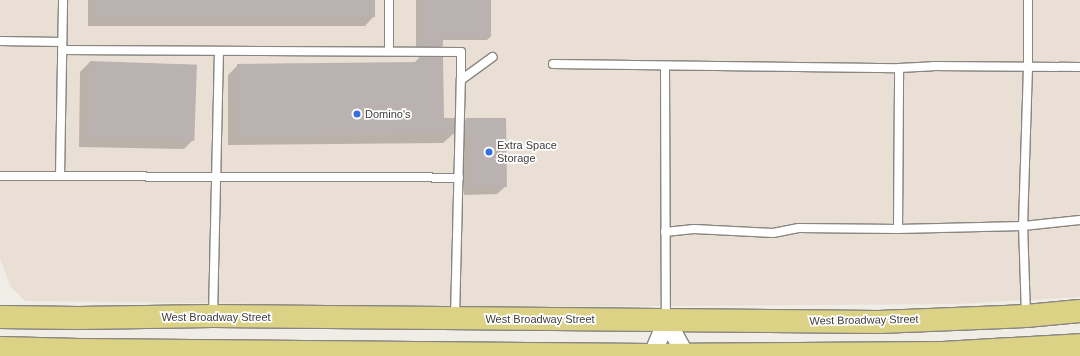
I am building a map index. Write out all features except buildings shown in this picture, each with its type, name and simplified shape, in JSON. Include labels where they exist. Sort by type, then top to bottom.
[{"type":"main road","name":"West Broadway Street","points":[[0,317],[78,318],[213,316],[879,322],[1026,316],[1080,311]]},
{"type":"main road","points":[[0,348],[344,354],[651,356],[943,352],[1080,345]]},
{"type":"street","points":[[666,320],[686,355]]},
{"type":"street","points":[[651,356],[666,320]]},
{"type":"lane","points":[[60,176],[63,0]]},
{"type":"lane","points":[[389,0],[389,50]]},
{"type":"lane","points":[[1026,316],[1023,226],[1028,66],[1028,0]]},
{"type":"lane","points":[[0,41],[62,46],[219,52],[389,50],[461,52],[455,318]]},
{"type":"lane","points":[[213,316],[219,52]]},
{"type":"lane","points":[[461,80],[494,57]]},
{"type":"lane","points":[[553,64],[899,68],[933,66],[1080,67]]},
{"type":"lane","points":[[665,66],[666,320]]},
{"type":"lane","points":[[898,229],[899,68]]},
{"type":"lane","points":[[0,176],[459,178]]},
{"type":"lane","points":[[665,232],[694,229],[772,233],[800,228],[898,229],[1023,226],[1080,220]]},
{"type":"shaded area","points":[[0,0],[1080,0],[1080,297],[958,304],[516,307],[25,301],[11,287],[0,259]]},
{"type":"place","name":"Domino's","points":[[357,114]]},
{"type":"place","name":"Extra Space Storage","points":[[489,152]]}]
